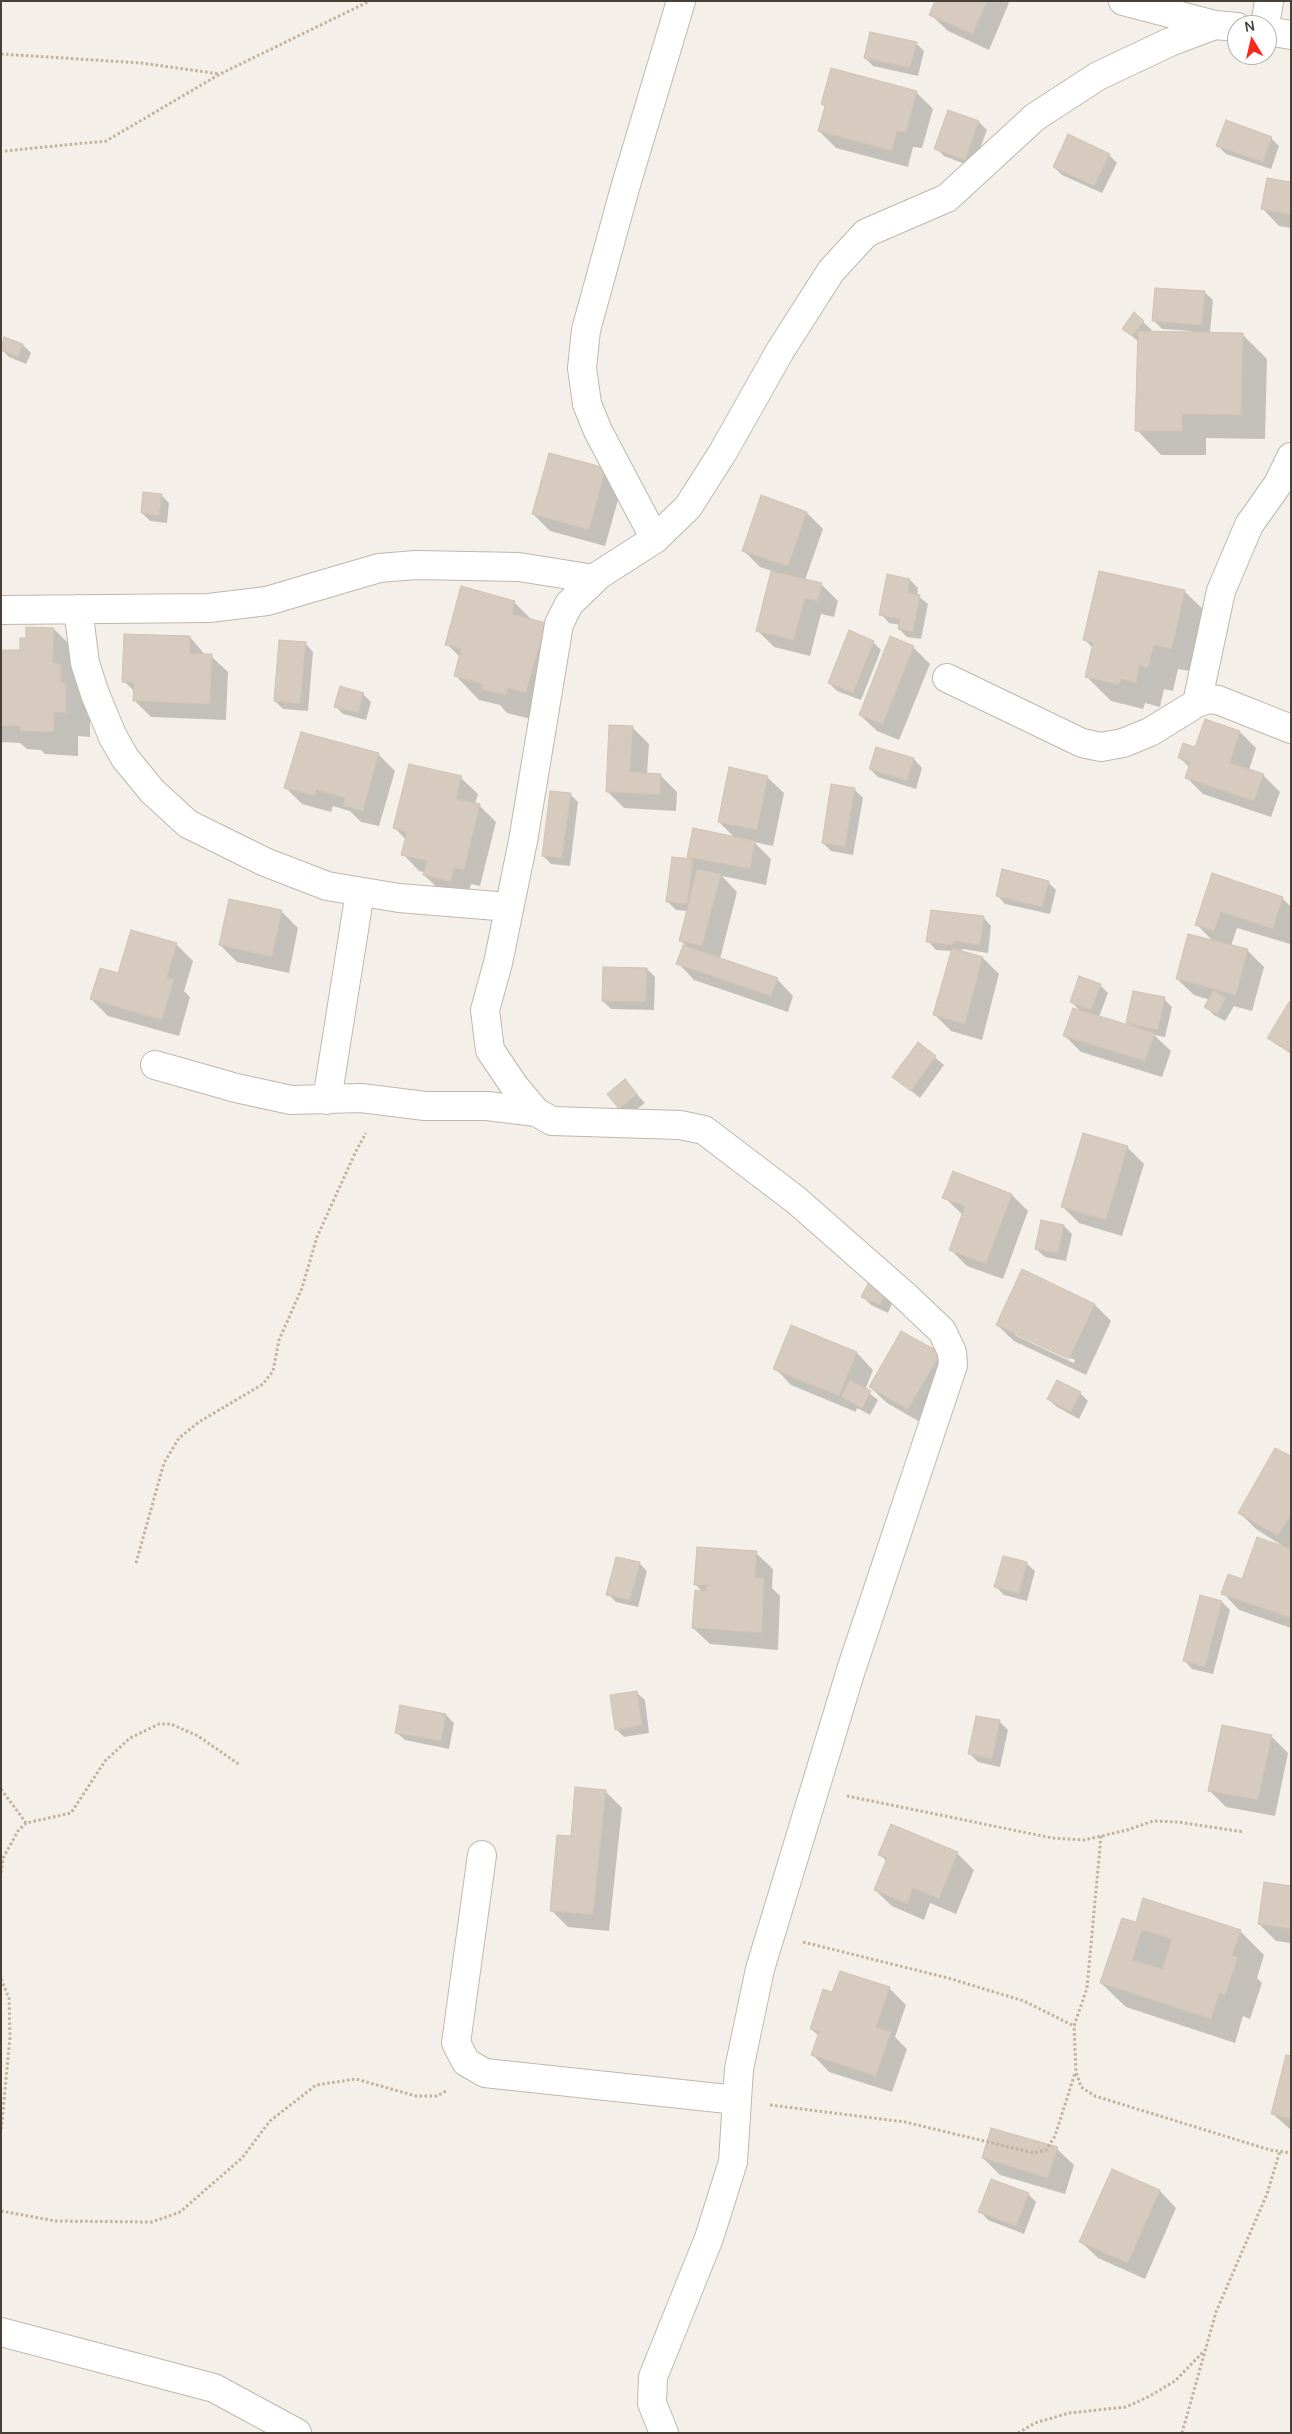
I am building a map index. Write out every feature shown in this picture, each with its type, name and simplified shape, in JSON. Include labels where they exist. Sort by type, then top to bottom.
[{"type":"street","points":[[654,539],[598,431],[588,404],[582,368],[586,330],[591,311],[625,188],[681,1]]},
{"type":"street","points":[[1123,1],[1226,26]]},
{"type":"street","points":[[1267,15],[1269,1]]},
{"type":"street","points":[[664,2433],[652,2403],[653,2376],[672,2335],[709,2238],[730,2171],[739,2069],[760,1969],[854,1660],[953,1365],[952,1352],[942,1331],[904,1294],[796,1200],[704,1130],[680,1124],[552,1121],[536,1112],[515,1087],[490,1050],[485,1010],[498,963],[523,841],[559,624],[569,604],[594,579],[654,539],[688,507],[723,452],[780,351],[831,271],[866,233],[947,198],[1035,117],[1098,76],[1170,42],[1226,26]]},
{"type":"street","points":[[1277,33],[1291,35]]},
{"type":"street","points":[[1197,703],[1221,591],[1249,525],[1278,484],[1291,456]]},
{"type":"street","points":[[1,610],[209,608],[267,601],[379,568],[416,565],[519,567],[594,579]]},
{"type":"street","points":[[78,609],[85,662],[94,694],[112,737],[125,758],[152,791],[188,824],[265,862],[327,886],[399,898],[509,907]]},
{"type":"street","points":[[947,678],[1082,743],[1101,747],[1123,743],[1150,732],[1197,703],[1208,699],[1218,700],[1291,729]]},
{"type":"street","points":[[327,1100],[360,892]]},
{"type":"street","points":[[154,1065],[236,1088],[291,1100],[361,1098],[425,1106],[487,1106],[536,1112]]},
{"type":"street","points":[[482,1855],[456,2044],[466,2062],[485,2073],[737,2100]]},
{"type":"street","points":[[1,2332],[214,2388],[297,2433]]},
{"type":"path","points":[[4,151],[106,141],[220,74],[279,43],[370,1]]},
{"type":"path","points":[[1,54],[141,63],[220,74]]},
{"type":"path","points":[[136,1563],[164,1463],[179,1438],[199,1422],[263,1384],[273,1371],[279,1340],[302,1288],[317,1237],[356,1151],[386,1101]]},
{"type":"path","points":[[1,1873],[4,1858],[18,1832],[26,1824],[71,1813],[105,1761],[130,1738],[159,1724],[170,1724],[198,1736],[240,1765]]},
{"type":"path","points":[[1,1789],[26,1824]]},
{"type":"path","points":[[815,1789],[1052,1838],[1084,1840],[1153,1821],[1178,1822],[1244,1832]]},
{"type":"path","points":[[1101,1836],[1087,1988],[1074,2026],[1076,2072],[1081,2087],[1095,2096],[1291,2153]]},
{"type":"path","points":[[771,1934],[1024,2001],[1074,2026]]},
{"type":"path","points":[[1,1979],[8,1998],[10,2037],[1,2132]]},
{"type":"path","points":[[737,2100],[905,2122],[1034,2153],[1046,2150],[1055,2136],[1076,2072]]},
{"type":"path","points":[[1,2210],[56,2222],[152,2222],[180,2212],[242,2158],[270,2121],[316,2086],[356,2079],[416,2096],[437,2096],[485,2073]]},
{"type":"path","points":[[1182,2433],[1216,2312],[1267,2194],[1280,2151]]},
{"type":"path","points":[[1018,2433],[1036,2423],[1069,2413],[1126,2407],[1175,2381],[1205,2350]]},
{"type":"building","points":[[935,1],[987,1],[973,34],[929,15]]},
{"type":"building","points":[[870,32],[917,42],[910,68],[864,58]]},
{"type":"building","points":[[831,68],[917,91],[906,133],[897,131],[892,151],[818,131],[825,106],[821,104]]},
{"type":"building","points":[[948,110],[979,121],[965,160],[934,149]]},
{"type":"building","points":[[1226,120],[1272,137],[1263,162],[1216,146]]},
{"type":"building","points":[[1068,134],[1110,154],[1094,186],[1053,167]]},
{"type":"building","points":[[1267,178],[1291,182],[1291,215],[1261,209]]},
{"type":"building","points":[[1155,288],[1205,291],[1202,325],[1152,321]]},
{"type":"building","points":[[1134,312],[1144,321],[1132,336],[1122,329]]},
{"type":"building","points":[[1138,331],[1243,333],[1241,415],[1182,414],[1182,431],[1135,431]]},
{"type":"building","points":[[4,337],[23,344],[18,357],[1,350]]},
{"type":"building","points":[[549,453],[606,468],[589,530],[532,514]]},
{"type":"building","points":[[143,492],[162,494],[159,516],[141,513]]},
{"type":"building","points":[[761,495],[807,512],[788,566],[742,551]]},
{"type":"building","points":[[771,571],[822,583],[818,601],[805,598],[794,640],[756,631]]},
{"type":"building","points":[[1099,571],[1185,590],[1172,649],[1154,645],[1148,668],[1139,665],[1136,683],[1121,679],[1119,685],[1085,677],[1093,643],[1083,640]]},
{"type":"building","points":[[887,574],[910,579],[908,592],[920,595],[913,632],[898,629],[900,619],[879,615]]},
{"type":"building","points":[[461,586],[515,601],[512,614],[546,623],[526,693],[508,688],[506,695],[481,689],[483,684],[454,676],[461,649],[445,645]]},
{"type":"building","points":[[26,627],[54,628],[53,663],[61,664],[61,682],[66,683],[66,713],[54,712],[54,732],[20,731],[20,726],[1,726],[1,650],[20,650],[20,638],[26,638]]},
{"type":"building","points":[[849,630],[874,641],[853,693],[828,683]]},
{"type":"building","points":[[124,634],[190,636],[190,654],[212,654],[210,704],[133,701],[134,683],[122,682]]},
{"type":"building","points":[[890,636],[914,646],[883,724],[859,715]]},
{"type":"building","points":[[279,640],[306,642],[300,704],[274,701]]},
{"type":"building","points":[[340,686],[364,693],[358,713],[334,707]]},
{"type":"building","points":[[1205,719],[1240,731],[1230,763],[1264,774],[1254,801],[1185,778],[1190,762],[1178,758],[1183,743],[1195,747]]},
{"type":"building","points":[[609,725],[633,726],[630,772],[661,774],[660,795],[606,792]]},
{"type":"building","points":[[301,732],[379,753],[363,811],[343,806],[345,798],[316,790],[315,796],[284,788]]},
{"type":"building","points":[[876,747],[914,758],[907,781],[869,769]]},
{"type":"building","points":[[409,764],[462,776],[456,799],[480,804],[464,870],[454,868],[451,882],[423,875],[427,861],[401,855],[407,832],[393,828]]},
{"type":"building","points":[[729,767],[768,776],[757,830],[718,822]]},
{"type":"building","points":[[831,784],[855,788],[845,847],[822,843]]},
{"type":"building","points":[[550,791],[571,793],[562,858],[542,856]]},
{"type":"building","points":[[693,828],[755,841],[750,869],[687,857]]},
{"type":"building","points":[[672,857],[693,859],[687,904],[666,902]]},
{"type":"building","points":[[697,869],[721,874],[702,946],[679,941]]},
{"type":"building","points":[[1002,869],[1049,881],[1042,907],[996,896]]},
{"type":"building","points":[[1212,873],[1283,897],[1273,929],[1221,912],[1214,931],[1195,925]]},
{"type":"building","points":[[229,899],[282,910],[272,957],[219,945]]},
{"type":"building","points":[[931,910],[984,916],[980,945],[954,941],[953,945],[926,942]]},
{"type":"building","points":[[131,930],[177,943],[167,977],[174,979],[162,1020],[90,999],[100,968],[118,973]]},
{"type":"building","points":[[1188,934],[1248,949],[1236,995],[1176,979]]},
{"type":"building","points":[[683,945],[778,978],[771,996],[676,964]]},
{"type":"building","points":[[952,948],[983,957],[965,1024],[933,1015]]},
{"type":"building","points":[[603,967],[647,968],[646,1002],[602,1001]]},
{"type":"building","points":[[1079,976],[1101,984],[1091,1010],[1070,1002]]},
{"type":"building","points":[[1214,990],[1226,998],[1217,1014],[1204,1007]]},
{"type":"building","points":[[1133,991],[1165,997],[1158,1030],[1126,1023]]},
{"type":"building","points":[[1289,1002],[1291,1004],[1291,1047],[1288,1051],[1267,1038]]},
{"type":"building","points":[[1073,1008],[1155,1033],[1145,1061],[1063,1036]]},
{"type":"building","points":[[918,1042],[936,1056],[911,1091],[892,1077]]},
{"type":"building","points":[[625,1079],[637,1094],[619,1109],[607,1094]]},
{"type":"building","points":[[1083,1133],[1128,1146],[1106,1220],[1061,1207]]},
{"type":"building","points":[[953,1171],[1012,1194],[986,1264],[949,1250],[965,1206],[942,1198]]},
{"type":"building","points":[[1041,1220],[1064,1225],[1058,1253],[1035,1249]]},
{"type":"building","points":[[1022,1269],[1095,1304],[1069,1359],[996,1325]]},
{"type":"building","points":[[870,1280],[888,1288],[880,1305],[861,1297]]},
{"type":"building","points":[[791,1325],[857,1352],[839,1396],[773,1369]]},
{"type":"building","points":[[901,1331],[941,1353],[908,1409],[869,1387]]},
{"type":"building","points":[[850,1380],[871,1391],[862,1408],[841,1397]]},
{"type":"building","points":[[1057,1380],[1081,1392],[1071,1412],[1047,1399]]},
{"type":"building","points":[[1275,1448],[1291,1456],[1291,1514],[1278,1536],[1238,1513]]},
{"type":"building","points":[[1257,1537],[1291,1549],[1291,1618],[1221,1594],[1228,1574],[1242,1579]]},
{"type":"building","points":[[697,1547],[757,1551],[755,1578],[764,1578],[762,1633],[692,1628],[695,1590],[706,1591],[707,1585],[694,1585]]},
{"type":"building","points":[[1003,1556],[1027,1562],[1019,1594],[994,1587]]},
{"type":"building","points":[[616,1557],[640,1562],[630,1600],[606,1595]]},
{"type":"building","points":[[1200,1595],[1222,1601],[1205,1667],[1183,1661]]},
{"type":"building","points":[[637,1691],[642,1725],[615,1730],[610,1695]]},
{"type":"building","points":[[400,1705],[446,1714],[441,1741],[395,1733]]},
{"type":"building","points":[[976,1716],[1000,1720],[992,1759],[968,1754]]},
{"type":"building","points":[[1222,1725],[1272,1735],[1258,1800],[1208,1791]]},
{"type":"building","points":[[575,1787],[606,1790],[593,1915],[550,1911],[557,1835],[571,1836]]},
{"type":"building","points":[[891,1824],[958,1852],[939,1899],[913,1888],[907,1904],[874,1890],[887,1858],[878,1855]]},
{"type":"building","points":[[1264,1882],[1291,1886],[1291,1929],[1258,1924]]},
{"type":"building","points":[[1143,1898],[1241,1930],[1232,1956],[1238,1957],[1225,1995],[1219,1993],[1211,2019],[1100,1983],[1122,1918],[1136,1922]],"holes":[[[1142,1930],[1172,1939],[1162,1969],[1132,1960]]]},
{"type":"building","points":[[840,1971],[890,1987],[876,2027],[891,2032],[876,2076],[811,2055],[819,2032],[810,2029],[823,1989],[832,1992]]},
{"type":"building","points":[[1286,2055],[1291,2056],[1291,2119],[1271,2114]]},
{"type":"building","points":[[991,2128],[1058,2147],[1048,2178],[982,2158]]},
{"type":"building","points":[[1112,2169],[1160,2190],[1128,2263],[1079,2242]]},
{"type":"building","points":[[991,2179],[1029,2193],[1016,2226],[978,2212]]}]
